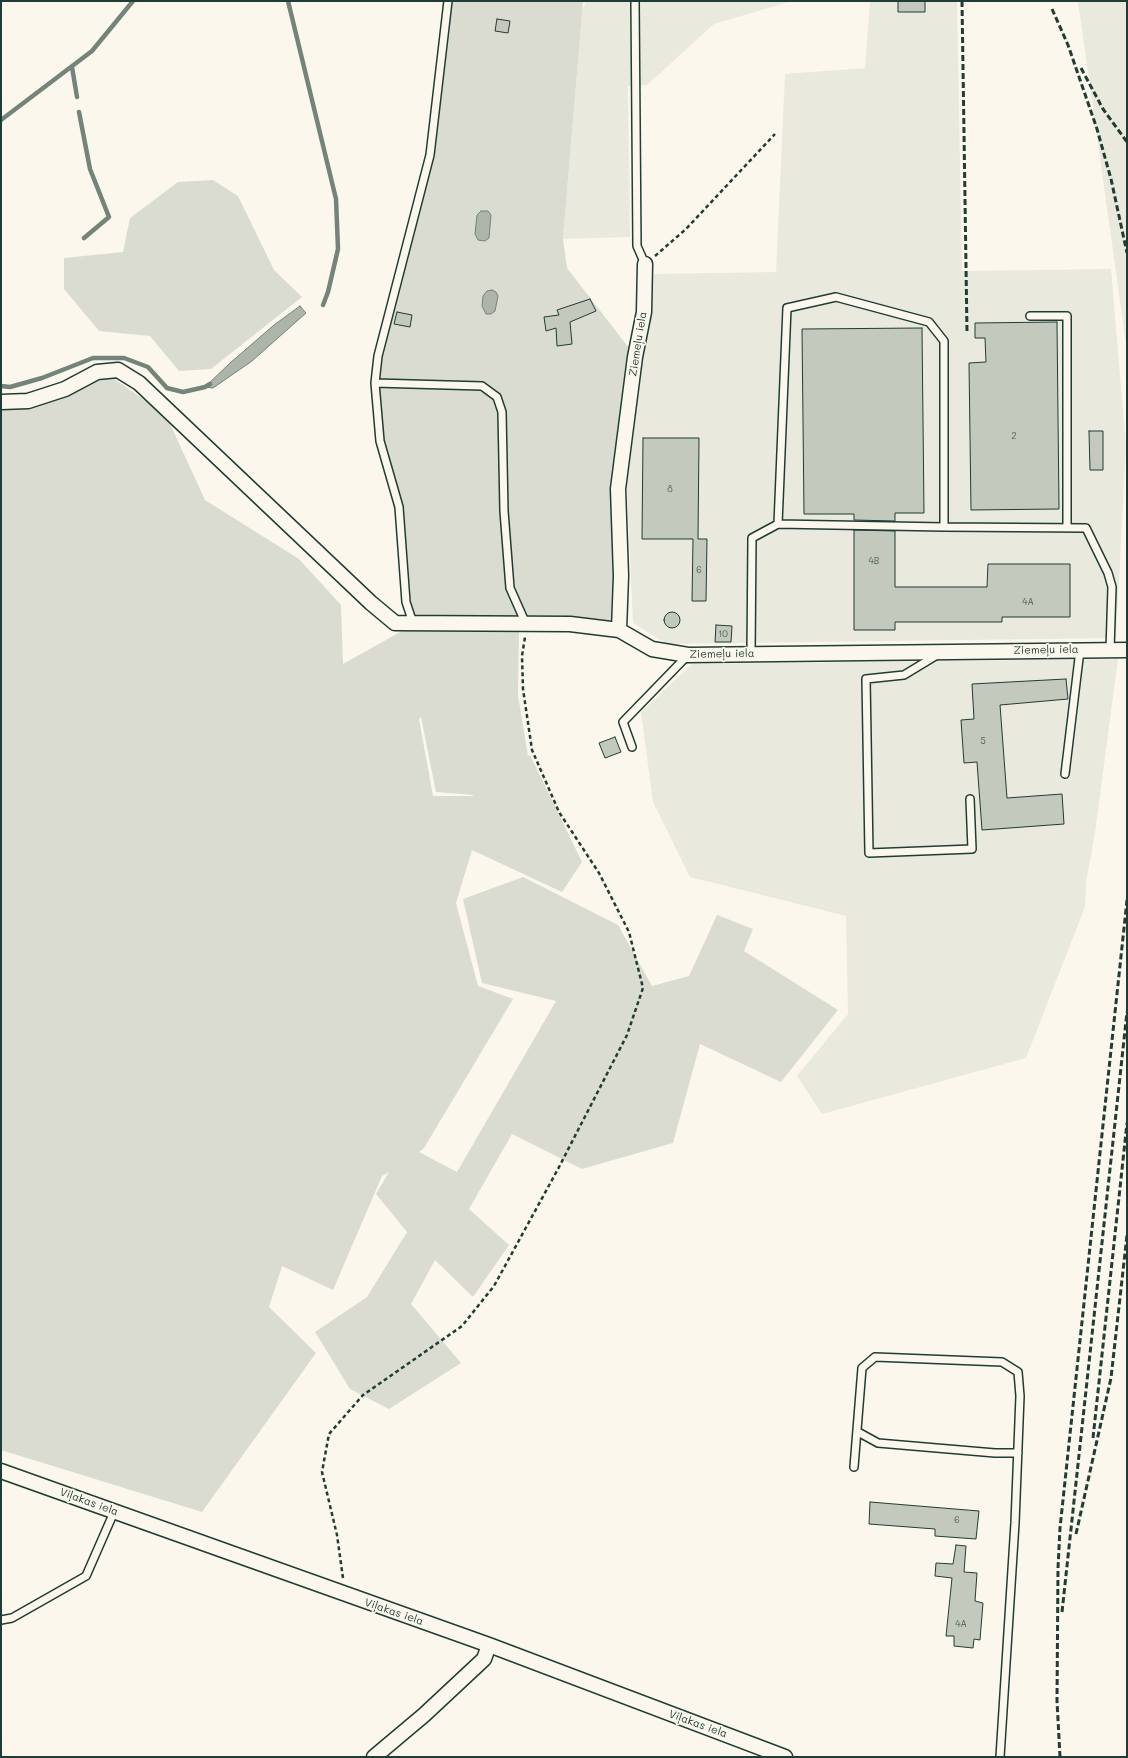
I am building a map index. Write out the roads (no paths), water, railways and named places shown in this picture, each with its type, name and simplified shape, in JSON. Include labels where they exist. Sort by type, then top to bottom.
[{"type":"street","name":"Ziemeļu iela","points":[[645,264],[644,312],[635,357],[618,489],[621,576],[619,630],[652,649],[688,656],[942,651],[1127,650]]},
{"type":"street","points":[[1,402],[28,401],[65,389],[97,372],[118,370],[139,382],[371,603],[395,623],[570,624],[619,630]]},
{"type":"street","name":"Viļakas iela","points":[[1,1471],[489,1645],[782,1756]]},
{"type":"street","points":[[374,1757],[424,1715],[484,1659],[489,1645]]},
{"type":"lane","points":[[413,623],[406,602],[399,507],[380,441],[374,383],[378,356],[430,155],[448,1]]},
{"type":"lane","points":[[635,1],[637,246],[645,264]]},
{"type":"lane","points":[[778,524],[787,308],[836,297],[929,322],[944,342],[944,527]]},
{"type":"lane","points":[[1030,316],[1067,316],[1067,528]]},
{"type":"lane","points":[[374,383],[482,386],[497,397],[502,412],[504,510],[510,588],[526,624]]},
{"type":"lane","points":[[751,654],[752,538],[778,524],[1086,528],[1108,573],[1112,587],[1110,650]]},
{"type":"lane","points":[[1065,774],[1080,650]]},
{"type":"lane","points":[[942,651],[904,675],[866,679],[869,853],[972,849],[970,799]]},
{"type":"lane","points":[[632,747],[623,722],[688,656]]},
{"type":"lane","points":[[854,1467],[862,1368],[875,1357],[1002,1362],[1018,1372],[1020,1396],[1015,1523],[1000,1757]]},
{"type":"lane","points":[[858,1432],[878,1443],[995,1453],[1018,1453]]},
{"type":"lane","points":[[1,1620],[12,1618],[86,1576],[114,1512]]},
{"type":"waterway","points":[[1,120],[92,51],[133,1]]},
{"type":"waterway","points":[[288,1],[336,199],[338,249],[328,292],[323,305]]},
{"type":"waterway","points":[[72,67],[77,97]]},
{"type":"waterway","points":[[79,112],[90,169],[109,217],[84,238]]},
{"type":"waterway","points":[[1,386],[10,387],[42,378],[93,358],[124,358],[148,367],[167,388],[183,392],[205,387],[210,384]]},
{"type":"railway","points":[[962,1],[967,332]]},
{"type":"railway","points":[[1052,9],[1068,45],[1097,129],[1111,179],[1127,253]]},
{"type":"railway","points":[[1081,68],[1103,109],[1127,142]]},
{"type":"railway","points":[[1060,1757],[1057,1701],[1058,1568],[1060,1528],[1127,900]]},
{"type":"railway","points":[[1062,1612],[1127,1012]]},
{"type":"railway","points":[[1093,1438],[1127,1123]]},
{"type":"railway","points":[[1076,1534],[1111,1378],[1127,1235]]}]
